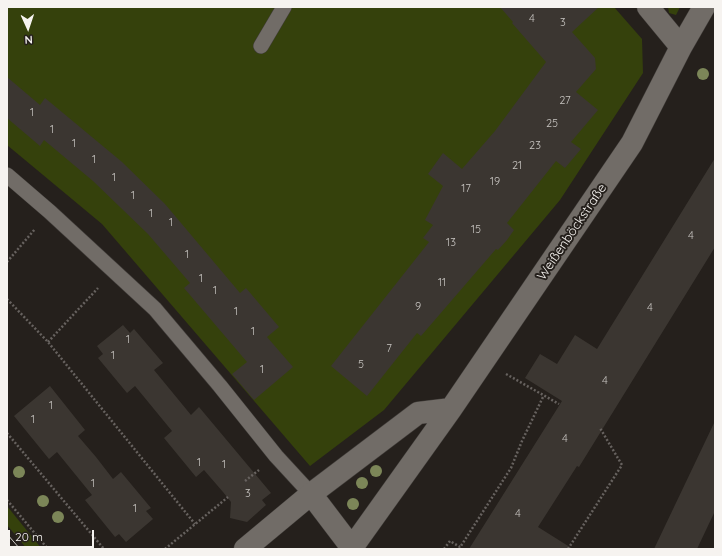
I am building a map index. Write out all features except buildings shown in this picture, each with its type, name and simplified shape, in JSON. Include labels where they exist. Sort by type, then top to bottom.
[{"type":"street","points":[[648,7],[681,47]]},
{"type":"street","name":"Weißenböckstraße","points":[[311,494],[352,548],[451,409],[632,143],[681,47],[704,7]]},
{"type":"street","points":[[712,7],[715,10]]},
{"type":"street","points":[[246,549],[311,494],[418,413],[451,409]]},
{"type":"lane","points":[[261,46],[284,7]]},
{"type":"lane","points":[[7,175],[50,212],[155,309],[220,386],[276,456],[311,494]]},
{"type":"path","points":[[7,262],[50,212]]},
{"type":"path","points":[[48,342],[114,271]]},
{"type":"path","points":[[7,299],[48,342],[195,524]]},
{"type":"path","points":[[484,361],[543,397],[559,404]]},
{"type":"path","points":[[444,549],[450,541],[460,548],[511,468],[543,397]]},
{"type":"path","points":[[568,549],[622,465],[600,428]]},
{"type":"path","points":[[7,433],[104,549]]},
{"type":"path","points":[[165,549],[228,497]]},
{"type":"path","points":[[7,500],[48,549]]},
{"type":"green space","points":[[7,7],[614,7],[642,39],[643,73],[560,200],[384,410],[310,466],[102,224],[7,145]]},
{"type":"green space","points":[[668,7],[680,7],[676,15],[669,13]]},
{"type":"green space","points":[[7,506],[42,549],[27,549],[7,525]]},
{"type":"tram line","points":[[7,534],[20,549]]}]
